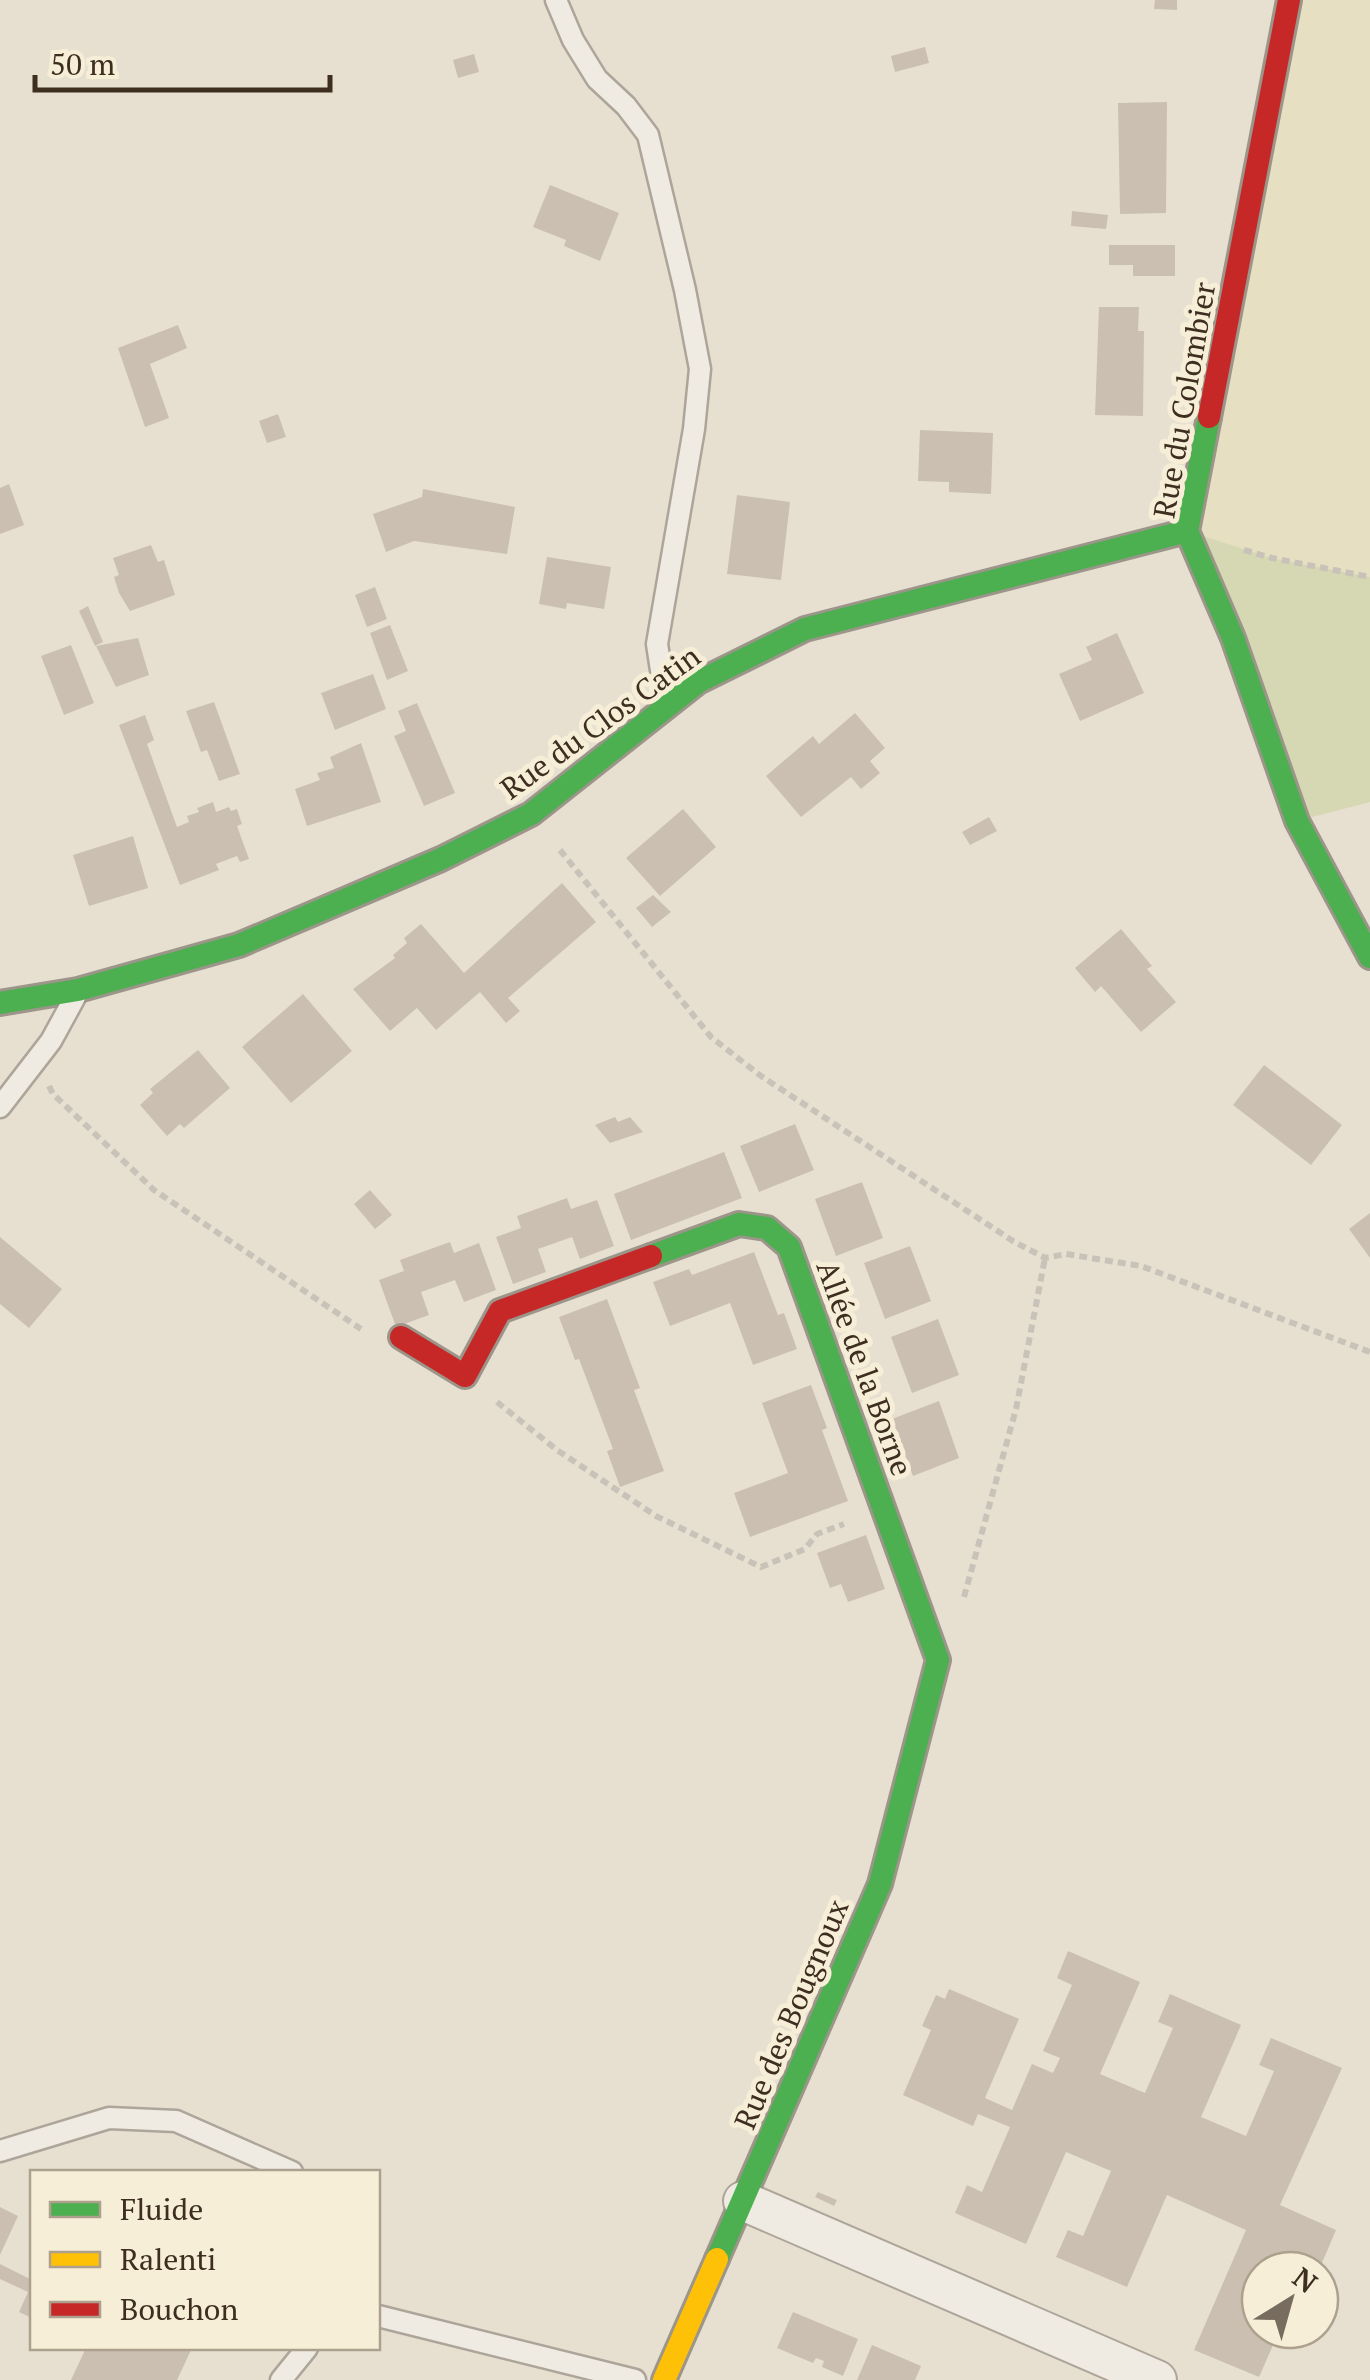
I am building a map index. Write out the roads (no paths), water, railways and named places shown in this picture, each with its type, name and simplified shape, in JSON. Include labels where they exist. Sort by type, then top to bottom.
[{"type":"street","name":"Rue du Colombier","points":[[1288,0],[1284,38],[1187,531],[1233,638],[1297,821],[1370,958]]},
{"type":"street","name":"Rue du Clos Catin","points":[[0,1003],[78,990],[240,944],[441,859],[531,814],[698,682],[804,628],[1187,531]]},
{"type":"street","name":"Allée de la Borne","points":[[401,1337],[465,1376],[500,1311],[739,1224],[766,1228],[789,1247],[938,1660]]},
{"type":"street","name":"Rue des Bougnoux","points":[[664,2380],[880,1884],[938,1660]]},
{"type":"street","points":[[743,2201],[1157,2380]]},
{"type":"lane","points":[[556,0],[597,79],[626,106],[648,136],[700,369],[658,644],[667,706]]},
{"type":"lane","points":[[0,1107],[38,1057],[78,990]]},
{"type":"lane","points":[[0,2151],[110,2118],[176,2121],[287,2170]]},
{"type":"lane","points":[[380,2316],[635,2380]]},
{"type":"lane","points":[[281,2380],[304,2350]]}]
